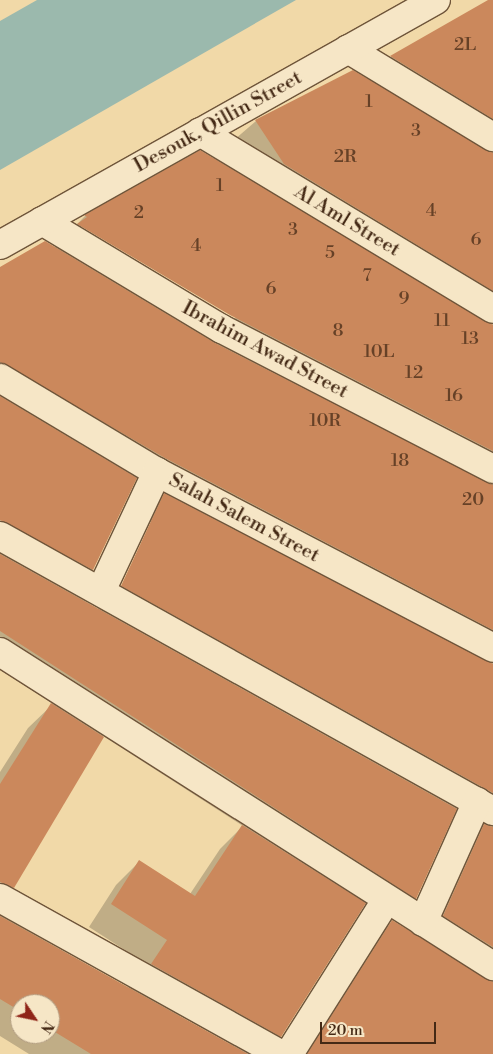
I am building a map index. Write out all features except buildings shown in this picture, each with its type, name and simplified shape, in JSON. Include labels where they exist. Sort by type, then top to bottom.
[{"type":"street","name":"Desouk, Qillin Street","points":[[0,245],[436,0]]},
{"type":"street","points":[[348,49],[493,137]]},
{"type":"street","name":"Al Aml Street","points":[[200,132],[493,309]]},
{"type":"street","name":"Ibrahim Awad Street","points":[[42,221],[231,334],[493,469]]},
{"type":"street","name":"Salah Salem Street","points":[[0,378],[157,472],[493,648]]},
{"type":"street","points":[[101,591],[157,472]]},
{"type":"street","points":[[0,536],[485,806],[424,922]]},
{"type":"street","points":[[0,652],[493,966]]},
{"type":"street","points":[[0,898],[280,1054]]},
{"type":"street","points":[[289,1054],[387,899]]},
{"type":"shaded area","points":[[37,0],[296,0],[0,170],[0,21]]}]
